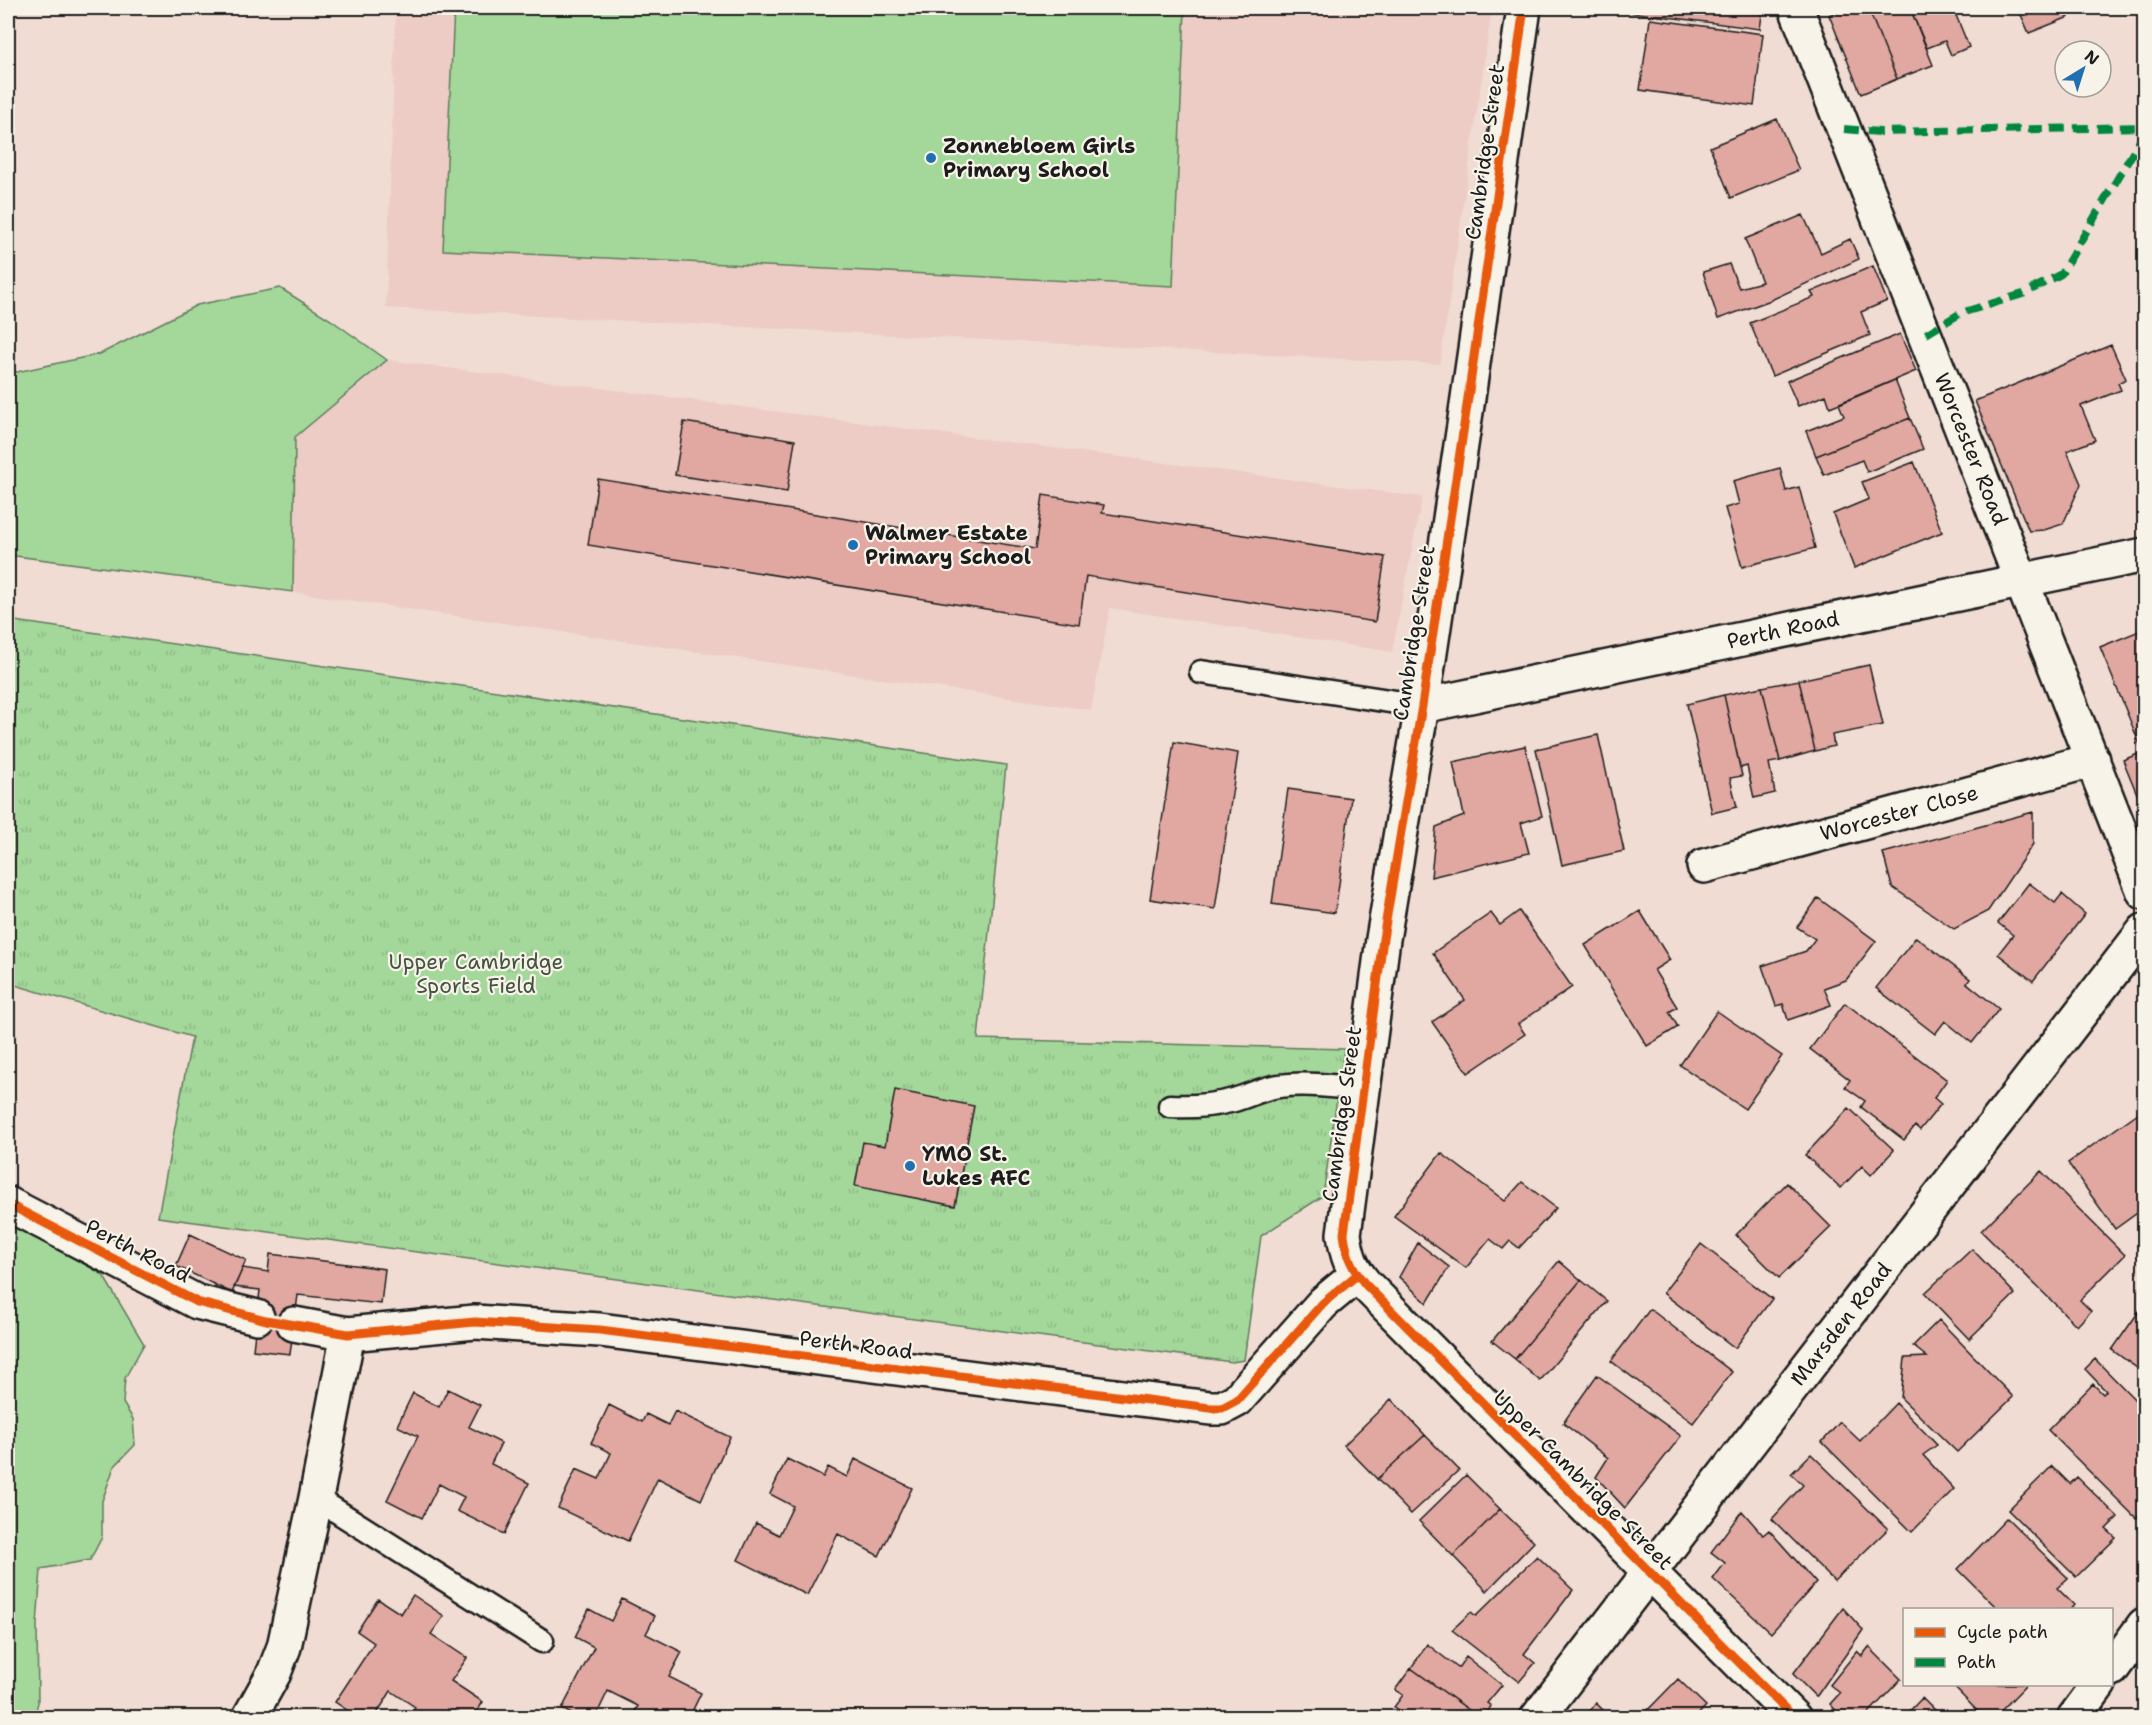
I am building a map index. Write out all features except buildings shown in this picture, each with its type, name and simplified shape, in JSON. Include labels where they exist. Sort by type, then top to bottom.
[{"type":"street","name":"Cambridge Street","points":[[1354,1269],[1344,1234],[1383,939],[1422,706],[1524,8]]},
{"type":"street","name":"Worcester Road","points":[[1796,8],[2145,892]]},
{"type":"street","name":"Perth Road","points":[[1422,706],[2145,555]]},
{"type":"street","name":"Worcester Close","points":[[1704,866],[2093,760]]},
{"type":"street","name":"Marsden Road","points":[[1537,1718],[2145,931]]},
{"type":"street","name":"Perth Road","points":[[8,1204],[197,1302],[257,1317]]},
{"type":"street","name":"Perth Road","points":[[294,1324],[348,1334],[475,1322],[600,1330],[1222,1408],[1237,1400],[1354,1269]]},
{"type":"street","name":"Upper Cambridge Street","points":[[1354,1269],[1649,1573],[1794,1718]]},
{"type":"street","points":[[249,1718],[282,1654],[348,1334]]},
{"type":"street","points":[[2113,1668],[2145,1625]]},
{"type":"street","points":[[2074,1718],[2098,1686]]},
{"type":"lane","points":[[1201,672],[1422,706]]},
{"type":"lane","points":[[1170,1107],[1214,1104],[1280,1085],[1364,1089]]},
{"type":"lane","points":[[316,1498],[542,1641]]},
{"type":"shaded area","name":"Zonnebloem Girls Primary School","points":[[396,8],[1492,8],[1440,364],[386,308]]},
{"type":"shaded area","name":"Walmer Estate Primary School","points":[[387,360],[1422,497],[1392,652],[1110,608],[1091,710],[293,592],[295,437]]},
{"type":"green space","points":[[454,8],[1185,8],[1173,286],[443,250]]},
{"type":"green space","points":[[280,288],[331,320],[387,360],[295,437],[293,592],[8,555],[8,370],[17,372],[100,354],[197,305]]},
{"type":"green space","name":"Upper Cambridge Sports Field","points":[[8,620],[1006,765],[978,1039],[1344,1049],[1323,1196],[1261,1236],[1244,1360],[1232,1362],[158,1217],[192,1037],[8,983]]},
{"type":"green space","points":[[8,1224],[65,1252],[103,1275],[144,1344],[125,1378],[123,1403],[133,1419],[135,1445],[114,1467],[102,1501],[102,1537],[90,1560],[41,1569],[37,1625],[38,1703],[34,1717],[8,1717]]},
{"type":"marked path","points":[[1844,129],[1880,132],[2144,127]]},
{"type":"marked path","points":[[1926,334],[1961,313],[2023,294],[2061,274],[2144,134]]},
{"type":"cycle path","points":[[1524,8],[1422,706],[1383,939],[1344,1234],[1345,1242],[1350,1261],[1365,1284],[1794,1718]]},
{"type":"cycle path","points":[[8,1204],[197,1302],[266,1320],[348,1334],[475,1322],[600,1330],[1210,1408],[1222,1408],[1237,1400],[1323,1303],[1357,1275]]},
{"type":"place","name":"Zonnebloem Girls Primary School","points":[[931,158]]},
{"type":"place","name":"Walmer Estate Primary School","points":[[853,545]]},
{"type":"place","name":"YMO St. Lukes AFC","points":[[910,1166]]}]
